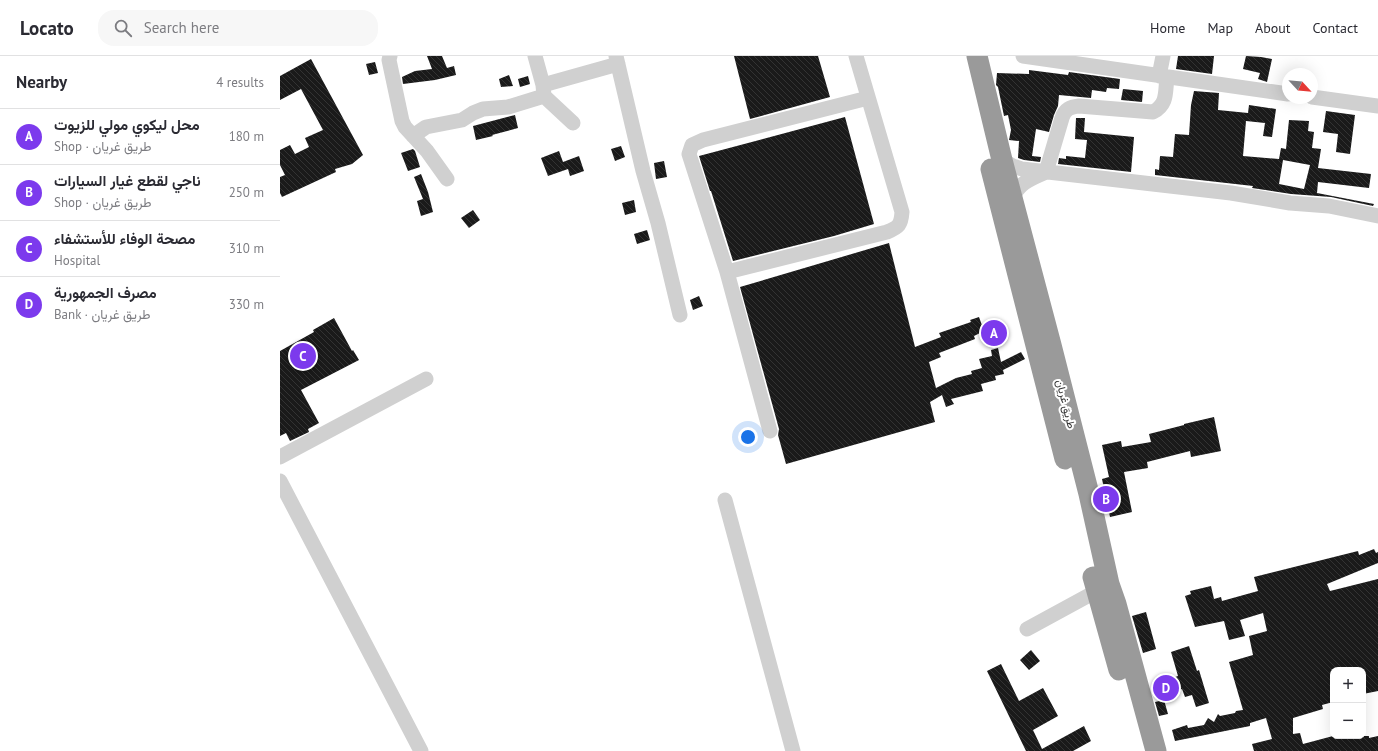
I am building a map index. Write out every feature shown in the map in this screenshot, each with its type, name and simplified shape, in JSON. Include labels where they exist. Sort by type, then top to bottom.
[{"type":"highway","name":"طريق غريان","points":[[963,56],[994,184],[1076,501],[1102,587],[1141,751]]},
{"type":"highway","name":"طريق غريان","points":[[977,56],[1002,160],[1013,197],[1089,494],[1102,587],[1116,604],[1156,751]]},
{"type":"street","points":[[390,56],[389,60],[402,121],[405,127],[427,151],[446,179]]},
{"type":"street","points":[[535,56],[544,91],[573,123]]},
{"type":"street","points":[[727,272],[887,232],[896,229],[901,222],[902,212],[856,56]]},
{"type":"street","points":[[1023,56],[1282,93]]},
{"type":"street","points":[[1013,197],[1017,189],[1024,182],[1046,172],[1063,114],[1067,109],[1079,106],[1153,112],[1160,108],[1164,101],[1163,56]]},
{"type":"street","points":[[413,136],[426,127],[462,120],[483,109],[508,107],[617,60],[643,171],[658,223],[680,315]]},
{"type":"street","points":[[770,431],[727,272],[689,154],[692,145],[703,140],[868,98]]},
{"type":"street","points":[[1318,98],[1378,106]]},
{"type":"street","points":[[1002,160],[1013,166],[1046,172],[1231,193],[1290,203],[1330,206],[1378,216]]},
{"type":"street","points":[[280,457],[426,379]]},
{"type":"street","points":[[280,481],[421,751]]},
{"type":"street","points":[[725,500],[793,751]]},
{"type":"street","points":[[1027,629],[1102,587]]},
{"type":"building","points":[[427,56],[442,56],[447,68],[454,66],[456,75],[435,80],[403,84],[402,77],[415,71],[432,69]]},
{"type":"building","points":[[734,56],[818,56],[830,97],[750,119]]},
{"type":"building","points":[[1178,56],[1214,56],[1212,74],[1176,69]]},
{"type":"building","points":[[1246,56],[1272,59],[1267,82],[1258,79],[1260,73],[1243,69]]},
{"type":"building","points":[[311,59],[363,155],[352,164],[335,169],[336,172],[282,197],[280,193],[280,177],[285,175],[280,165],[280,150],[290,145],[295,154],[309,147],[305,138],[323,130],[301,89],[280,100],[280,76]]},
{"type":"building","points":[[375,62],[378,73],[369,75],[366,64]]},
{"type":"building","points":[[1029,70],[1068,75],[1069,72],[1120,79],[1119,89],[1107,88],[1106,92],[1092,90],[1091,98],[1059,95],[1058,106],[1049,132],[1036,129],[1032,156],[1041,157],[1040,162],[1018,158],[1019,141],[1009,140],[1011,130],[1008,115],[1004,116],[998,87],[996,85],[997,73],[1029,74]]},
{"type":"building","points":[[509,75],[513,86],[501,87],[499,79]]},
{"type":"building","points":[[528,76],[530,84],[520,87],[518,79]]},
{"type":"building","points":[[1123,89],[1143,91],[1142,102],[1121,100]]},
{"type":"building","points":[[1194,91],[1219,93],[1218,110],[1248,113],[1249,105],[1276,109],[1272,137],[1263,136],[1265,123],[1246,121],[1243,156],[1279,159],[1281,148],[1286,149],[1289,120],[1309,121],[1308,131],[1314,132],[1312,148],[1321,149],[1318,168],[1371,174],[1369,188],[1318,182],[1317,193],[1374,204],[1373,206],[1331,197],[1291,194],[1252,188],[1253,186],[1155,175],[1155,169],[1159,170],[1160,156],[1173,157],[1175,134],[1189,135],[1191,105]],"holes":[[[1283,160],[1310,165],[1304,189],[1279,184]]]},
{"type":"building","points":[[1326,111],[1355,115],[1350,154],[1336,152],[1338,134],[1323,132]]},
{"type":"building","points":[[515,115],[518,128],[476,140],[473,126]]},
{"type":"building","points":[[845,117],[874,224],[834,236],[733,261],[699,156]]},
{"type":"building","points":[[1076,118],[1085,118],[1084,132],[1134,137],[1131,172],[1058,164],[1059,158],[1066,159],[1066,156],[1085,158],[1087,140],[1075,139]]},
{"type":"building","points":[[621,146],[625,157],[615,161],[611,149]]},
{"type":"building","points":[[413,149],[420,167],[408,171],[401,153]]},
{"type":"building","points":[[559,151],[563,162],[579,156],[584,171],[570,176],[568,169],[548,176],[541,158]]},
{"type":"building","points":[[664,161],[667,177],[656,179],[654,163]]},
{"type":"building","points":[[421,174],[428,192],[433,212],[421,216],[417,201],[423,199],[414,177]]},
{"type":"building","points":[[634,200],[636,212],[625,215],[622,203]]},
{"type":"building","points":[[473,210],[480,220],[469,228],[461,218]]},
{"type":"building","points":[[647,230],[650,240],[637,244],[634,234]]},
{"type":"building","points":[[889,243],[915,347],[941,337],[939,333],[971,322],[970,320],[979,317],[984,331],[974,336],[975,339],[939,353],[941,357],[929,362],[936,388],[956,378],[972,374],[971,371],[982,368],[979,359],[992,356],[991,350],[998,348],[1001,362],[1021,352],[1025,359],[1003,370],[1004,374],[995,376],[996,380],[981,384],[983,391],[951,399],[954,404],[946,407],[942,395],[930,402],[935,422],[786,464],[778,435],[779,429],[740,287]]},
{"type":"building","points":[[699,296],[703,306],[693,310],[690,300]]},
{"type":"building","points":[[334,318],[352,351],[353,350],[359,360],[301,390],[319,423],[308,429],[309,432],[290,441],[286,433],[280,436],[280,351],[314,332],[313,330]]},
{"type":"building","points":[[1214,417],[1221,451],[1191,457],[1190,451],[1147,462],[1148,468],[1124,472],[1132,512],[1110,517],[1102,479],[1109,477],[1102,445],[1121,441],[1122,447],[1151,442],[1149,434]]},
{"type":"building","points":[[1374,549],[1376,553],[1378,552],[1378,563],[1327,584],[1330,591],[1378,579],[1378,691],[1366,693],[1366,667],[1330,667],[1330,703],[1322,705],[1323,709],[1293,718],[1293,734],[1300,733],[1303,744],[1330,737],[1330,739],[1366,739],[1366,736],[1369,736],[1369,738],[1378,736],[1378,751],[1254,751],[1252,744],[1272,739],[1266,718],[1250,723],[1250,726],[1175,741],[1172,730],[1187,725],[1188,728],[1204,725],[1208,718],[1214,722],[1218,714],[1220,716],[1243,710],[1229,662],[1253,655],[1249,636],[1267,631],[1263,613],[1240,620],[1245,636],[1229,640],[1224,621],[1195,627],[1185,596],[1191,594],[1190,591],[1211,586],[1214,599],[1221,597],[1222,601],[1258,591],[1254,577],[1358,551],[1359,555]]},
{"type":"building","points":[[1146,612],[1156,649],[1143,653],[1132,616]]},
{"type":"building","points":[[1189,646],[1197,671],[1199,670],[1209,703],[1196,707],[1192,695],[1185,697],[1182,689],[1176,691],[1172,678],[1178,676],[1171,652]]},
{"type":"building","points":[[1031,650],[1040,661],[1029,670],[1020,660]]},
{"type":"building","points":[[1001,664],[1019,701],[1043,688],[1058,716],[1033,730],[1042,749],[1084,726],[1091,741],[1073,751],[1026,751],[987,671]]},
{"type":"building","points":[[1164,700],[1168,714],[1159,716],[1155,702]]},
{"type":"place","name":"محل ليكوي مولي للزيوت","points":[[994,333]]},
{"type":"place","name":"مصحة الوفاء للأستشفاء","points":[[303,356]]},
{"type":"place","name":"ناجي لقطع غيار السيارات","points":[[1106,499]]},
{"type":"place","name":"مصرف الجمهورية","points":[[1166,688]]}]
